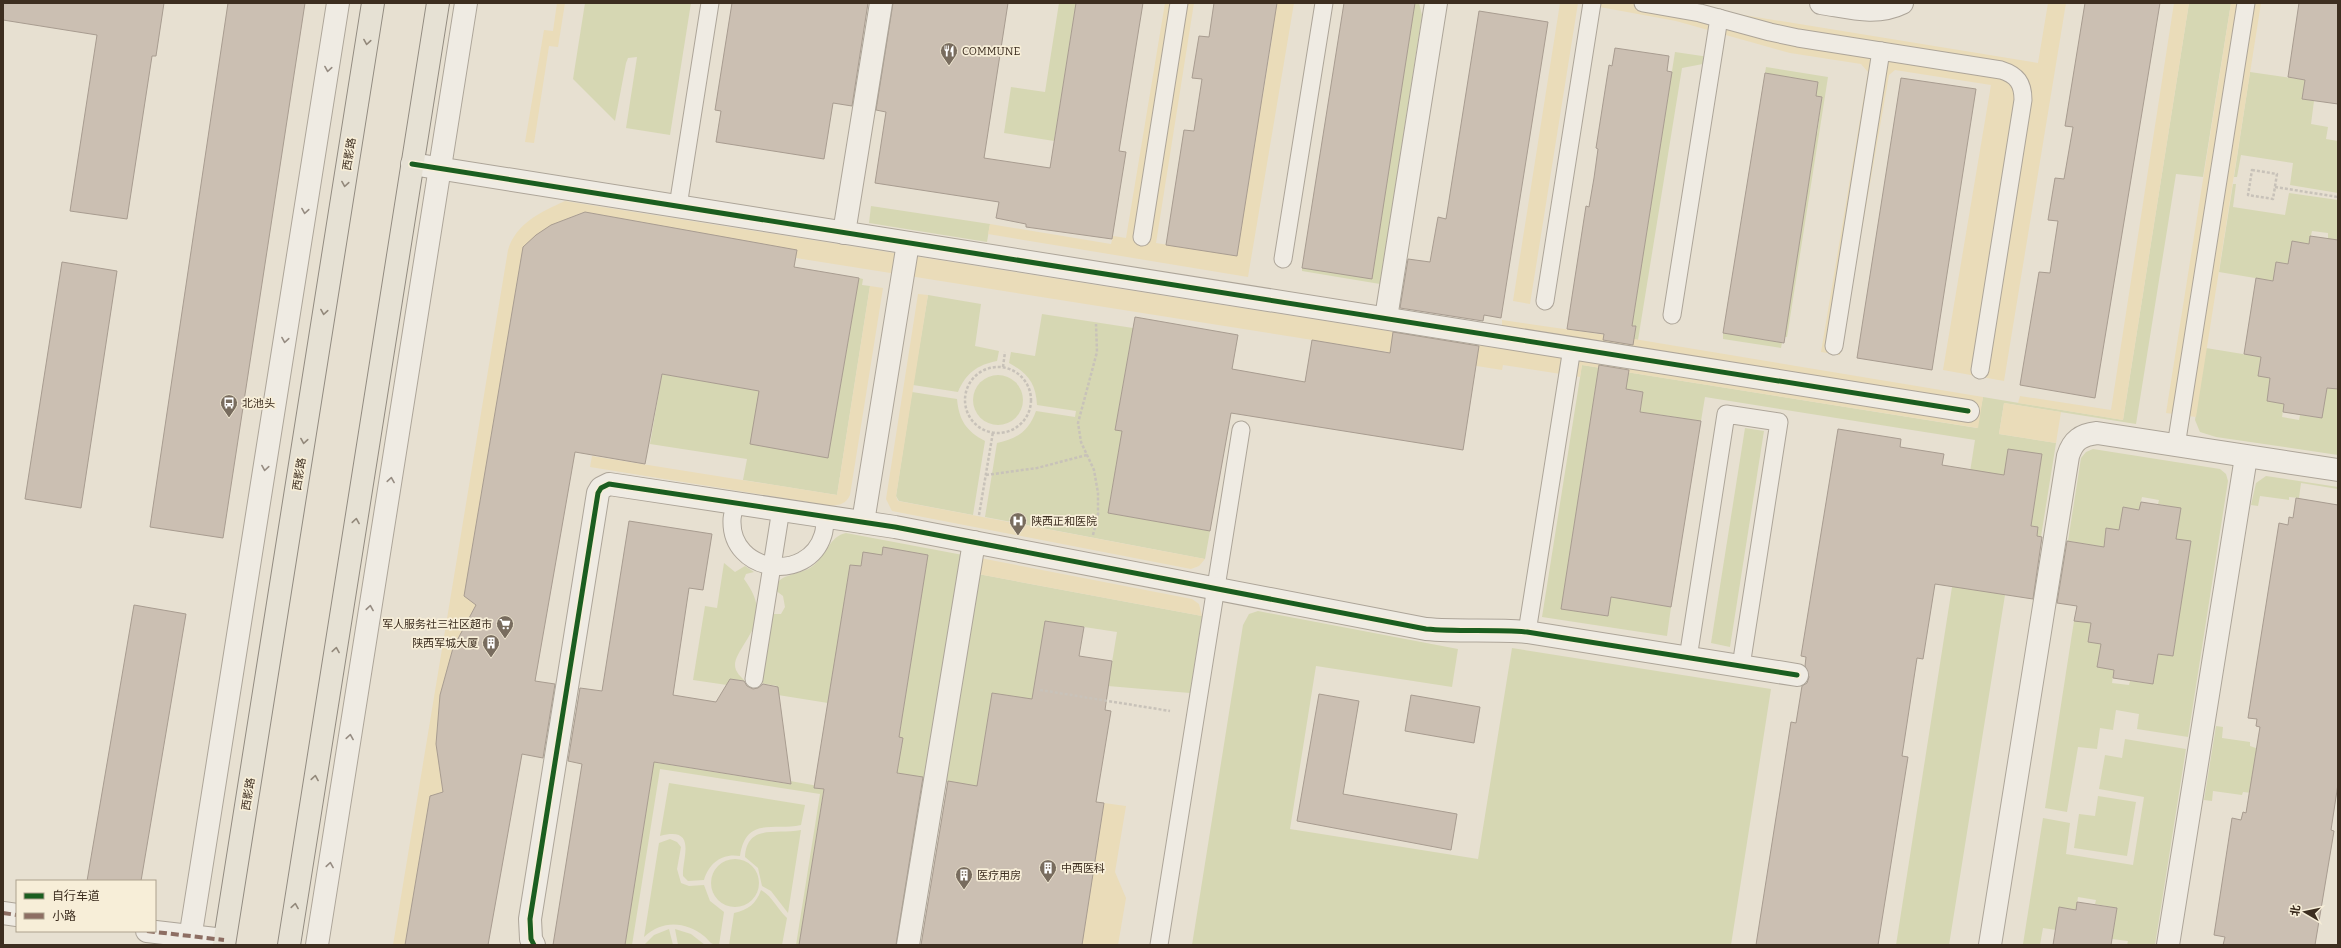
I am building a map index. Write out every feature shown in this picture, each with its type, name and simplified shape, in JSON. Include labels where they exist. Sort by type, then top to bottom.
[{"type":"main road","name":"西影路","points":[[224,943],[374,3]]},
{"type":"main road","points":[[289,945],[438,3]]},
{"type":"street","points":[[190,941],[338,3]]},
{"type":"street","points":[[317,945],[466,3]]},
{"type":"street","points":[[844,232],[881,3]]},
{"type":"street","points":[[1386,318],[1436,3]]},
{"type":"street","points":[[1821,3],[1866,10],[1888,9],[1902,3]]},
{"type":"street","points":[[412,164],[1968,410]]},
{"type":"street","points":[[863,522],[908,243]]},
{"type":"street","points":[[1990,945],[2068,456],[2072,445],[2078,438],[2087,434],[2098,434],[2338,470]]},
{"type":"street","points":[[2168,945],[2246,457]]},
{"type":"street","points":[[534,945],[531,939],[530,919],[598,494],[604,486],[615,483],[863,522],[1426,628],[1449,631],[1504,630],[1527,632],[1797,675]]},
{"type":"street","points":[[908,945],[974,542]]},
{"type":"street","points":[[3,913],[16,915]]},
{"type":"street","points":[[151,932],[190,941],[224,943]]},
{"type":"lane","points":[[678,206],[710,3]]},
{"type":"lane","points":[[1142,237],[1179,3]]},
{"type":"lane","points":[[1283,259],[1324,3]]},
{"type":"lane","points":[[1545,301],[1592,3]]},
{"type":"lane","points":[[1642,3],[1720,18],[1770,32],[2001,70],[2015,77],[2023,90],[1980,370]]},
{"type":"lane","points":[[2176,446],[2246,3]]},
{"type":"lane","points":[[1672,316],[1720,18]]},
{"type":"lane","points":[[1834,346],[1881,51]]},
{"type":"lane","points":[[1527,632],[1572,348]]},
{"type":"lane","points":[[1688,658],[1726,414],[1779,422],[1740,666]]},
{"type":"lane","points":[[1159,945],[1241,430]]},
{"type":"lane","points":[[736,502],[732,520],[735,538],[744,553],[760,564],[772,567],[784,567],[802,562],[815,550],[823,535],[825,516]]},
{"type":"lane","points":[[754,679],[781,509]]},
{"type":"path","points":[[2252,170],[2278,174],[2275,187],[2274,199],[2248,195],[2252,170]]},
{"type":"path","points":[[2275,187],[2338,197]]},
{"type":"path","points":[[1083,563],[1092,540],[1097,517],[1098,493],[1094,470],[1080,438],[1078,423],[1097,352],[1096,324]]},
{"type":"path","points":[[1003,367],[1005,352]]},
{"type":"path","points":[[1003,367],[1015,372],[1024,380],[1030,391],[1030,405],[1026,417],[1017,426],[1006,432],[993,432],[980,428],[971,419],[966,408],[965,394],[970,382],[978,373],[990,368],[1003,367]]},
{"type":"path","points":[[974,542],[993,432]]},
{"type":"path","points":[[986,475],[1037,468],[1087,455]]},
{"type":"path","points":[[1040,690],[1196,715]]},
{"type":"green space","points":[[585,3],[691,3],[670,135],[626,128],[637,57],[628,58],[626,63],[615,121],[573,79]]},
{"type":"green space","points":[[1059,3],[1076,3],[1054,141],[1004,133],[1011,87],[1045,92]]},
{"type":"green space","points":[[1415,3],[1419,3],[1422,15],[1380,284],[1302,271],[1302,268],[1372,278]]},
{"type":"green space","points":[[2189,3],[2231,3],[2203,177],[2176,174],[2136,424],[2004,403],[1999,434],[2056,443],[2031,599],[2027,598],[2038,528],[2031,526],[2042,454],[2005,595],[1949,945],[1896,945],[1975,440],[1705,397],[1701,421],[1656,414],[1639,420],[1643,392],[1596,385],[1561,609],[1608,616],[1612,589],[1628,591],[1627,600],[1671,607],[1667,636],[1542,617],[1582,365],[1977,428],[1983,397],[2123,420]]},
{"type":"green space","points":[[1675,52],[1709,57],[1708,63],[1682,68],[1638,340],[1634,339],[1636,327],[1632,326]]},
{"type":"green space","points":[[1766,67],[1828,77],[1787,337],[1783,337],[1781,348],[1723,339],[1723,333],[1777,342],[1812,164],[1810,133],[1817,134],[1822,97],[1816,96],[1818,82],[1765,73]]},
{"type":"green space","points":[[2250,72],[2305,80],[2302,99],[2314,101],[2311,124],[2328,127],[2326,139],[2338,141],[2338,193],[2290,185],[2293,163],[2241,155],[2237,177],[2234,177]]},
{"type":"green space","points":[[2233,184],[2236,184],[2233,207],[2285,215],[2289,193],[2338,200],[2338,240],[2328,239],[2328,233],[2312,231],[2309,244],[2292,241],[2288,264],[2276,262],[2273,281],[2219,272]]},
{"type":"green space","points":[[871,206],[990,224],[987,242],[869,223]]},
{"type":"green space","points":[[859,278],[863,279],[862,285],[870,286],[837,495],[743,480],[747,459],[650,444],[662,374],[759,391],[828,458]]},
{"type":"green space","points":[[928,295],[981,304],[975,346],[999,351],[997,361],[984,365],[973,371],[961,385],[958,392],[913,385]]},
{"type":"green space","points":[[1042,314],[1133,328],[1115,429],[1122,431],[1108,513],[1210,531],[1205,559],[985,517],[997,443],[1011,439],[1026,429],[1036,411],[1075,417],[1076,411],[1037,405],[1035,391],[1030,380],[1026,375],[1009,363],[1011,352],[1035,356]]},
{"type":"green space","points":[[2206,348],[2261,357],[2258,376],[2270,378],[2267,401],[2284,404],[2282,417],[2299,420],[2300,415],[2322,418],[2327,388],[2338,389],[2338,455],[2216,437],[2200,432],[2195,420]]},
{"type":"green space","points":[[993,375],[1003,375],[1016,382],[1023,395],[1023,405],[1016,418],[1003,425],[993,425],[984,421],[977,414],[973,405],[973,395],[977,386],[984,379]]},
{"type":"green space","points":[[912,392],[957,399],[962,419],[968,429],[985,441],[973,515],[899,501],[896,496]]},
{"type":"green space","points":[[1745,428],[1764,431],[1730,647],[1711,643]]},
{"type":"green space","points":[[2093,449],[2220,469],[2226,474],[2228,481],[2188,737],[2137,729],[2139,714],[2116,710],[2113,730],[2100,728],[2097,749],[2078,747],[2067,812],[2045,808],[2074,621],[2091,623],[2114,670],[2112,683],[2129,685],[2130,681],[2153,684],[2158,654],[2173,656],[2191,542],[2176,539],[2180,508],[2158,504],[2159,500],[2142,497],[2139,510],[2123,507],[2119,530],[2106,529],[2104,547],[2068,541],[2081,458],[2086,452]]},
{"type":"green space","points":[[2266,476],[2338,487],[2338,489],[2301,483],[2299,498],[2289,497],[2289,500],[2260,496],[2258,506],[2251,505],[2256,483]]},
{"type":"green space","points":[[846,533],[963,555],[926,778],[897,773],[903,738],[899,737],[928,555],[883,547],[882,555],[863,553],[861,566],[850,565],[828,703],[778,695],[777,686],[761,683],[771,614],[781,614],[785,607],[783,596],[775,590],[778,582],[781,579],[810,568],[818,561],[836,538]]},
{"type":"green space","points":[[724,563],[735,572],[745,566],[754,572],[746,574],[744,579],[754,595],[757,609],[756,621],[750,635],[738,654],[735,665],[737,672],[745,681],[731,679],[727,685],[693,680],[705,606],[717,608]]},
{"type":"green space","points":[[978,574],[1202,616],[1190,693],[1108,686],[1117,632],[1045,621],[1032,699],[992,693],[977,786],[944,781]]},
{"type":"green space","points":[[1258,611],[1458,649],[1452,687],[1316,666],[1290,829],[1478,859],[1512,648],[1771,689],[1731,945],[1192,945],[1243,625],[1249,614]]},
{"type":"green space","points":[[2216,726],[2223,727],[2222,738],[2250,742],[2250,746],[2338,776],[2338,791],[2255,778],[2252,793],[2243,792],[2242,795],[2213,791],[2212,801],[2204,800]]},
{"type":"green space","points":[[2125,739],[2186,749],[2155,945],[2127,945],[2128,941],[2112,939],[2117,908],[2095,904],[2096,900],[2078,897],[2076,910],[2059,907],[2056,930],[2043,928],[2040,945],[2023,944],[2043,818],[2070,823],[2066,854],[2133,865],[2144,797],[2099,789],[2105,755],[2122,758]]},
{"type":"green space","points":[[654,760],[658,760],[658,763],[789,784],[790,781],[824,787],[799,945],[796,945],[820,794],[660,769],[632,945],[625,945]]},
{"type":"green space","points":[[669,783],[805,805],[801,825],[771,827],[755,830],[748,835],[743,843],[740,856],[727,856],[717,860],[709,869],[704,880],[688,881],[683,876],[685,853],[684,840],[679,836],[672,834],[660,836]]},
{"type":"green space","points":[[2098,796],[2136,802],[2127,856],[2074,848],[2079,814],[2095,816]]},
{"type":"green space","points":[[801,830],[788,913],[771,891],[762,886],[758,868],[745,857],[747,846],[751,839],[757,835]]},
{"type":"green space","points":[[670,839],[677,842],[681,847],[677,869],[681,883],[689,886],[704,885],[710,901],[724,912],[719,945],[712,943],[697,931],[689,927],[674,924],[666,925],[651,931],[644,937],[659,843]]},
{"type":"green space","points":[[735,859],[744,861],[752,866],[757,874],[759,883],[757,892],[752,900],[744,905],[735,907],[726,905],[718,900],[713,892],[711,883],[713,874],[718,866],[726,861]]},
{"type":"green space","points":[[761,890],[787,918],[782,945],[729,945],[734,913],[751,906],[757,899]]},
{"type":"green space","points":[[669,929],[673,945],[644,945],[654,935]]},
{"type":"green space","points":[[675,929],[691,934],[705,945],[678,945]]},
{"type":"sand","points":[[557,3],[565,3],[558,47],[549,46],[534,143],[525,142],[544,30],[553,31]]},
{"type":"sand","points":[[1165,3],[1194,3],[1156,243],[1237,256],[1242,224],[1233,223],[1238,193],[1247,194],[1257,131],[1248,129],[1253,100],[1262,101],[1272,38],[1263,36],[1268,6],[1277,8],[1277,3],[1294,3],[1248,277],[988,234],[990,224],[1111,244],[1113,236],[1126,238]]},
{"type":"sand","points":[[1560,3],[1578,3],[1530,304],[1513,301]]},
{"type":"sand","points":[[1578,3],[1697,3],[1713,10],[2038,63],[2048,3],[2066,3],[2004,381],[1943,370],[1991,85],[1895,70],[1889,75],[1840,355],[1821,352],[1868,72],[1861,64],[1790,53],[1676,21]]},
{"type":"sand","points":[[2174,3],[2189,3],[2123,420],[2018,403],[2020,396],[2111,410]]},
{"type":"sand","points":[[2231,3],[2261,3],[2196,417],[2166,413]]},
{"type":"sand","points":[[565,201],[1502,349],[1502,320],[1634,339],[1983,397],[1978,428],[1582,365],[1580,377],[1503,365],[1502,370],[796,258],[797,250],[585,212],[576,215],[559,222],[544,231],[523,247],[464,596],[476,605],[453,648],[440,695],[436,743],[443,792],[430,796],[405,945],[393,945],[508,250],[517,232],[523,226],[539,214]]},
{"type":"sand","points":[[870,286],[883,288],[850,495],[847,501],[842,504],[829,506],[821,505],[590,467],[592,456],[837,495]]},
{"type":"sand","points":[[918,294],[928,295],[896,496],[898,501],[1205,559],[1199,566],[1191,569],[892,511],[886,499]]},
{"type":"sand","points":[[2004,403],[2061,412],[2056,443],[1999,434]]},
{"type":"sand","points":[[980,558],[1192,599],[1199,604],[1202,616],[978,574]]},
{"type":"sand","points":[[1104,803],[1126,806],[1115,872],[1126,898],[1118,945],[1082,945]]},
{"type":"building","points":[[3,3],[164,3],[156,56],[152,56],[127,219],[70,211],[97,35],[3,20]]},
{"type":"building","points":[[228,3],[305,3],[223,538],[150,527]]},
{"type":"building","points":[[732,3],[868,3],[852,106],[833,103],[824,159],[716,142],[721,111],[715,110]]},
{"type":"building","points":[[893,3],[1008,3],[984,158],[1050,168],[1076,3],[1143,3],[1119,151],[1126,152],[1112,239],[1026,227],[1026,224],[996,218],[999,202],[875,183],[886,112],[876,110]]},
{"type":"building","points":[[1214,3],[1277,3],[1237,256],[1166,245],[1184,130],[1194,131],[1202,79],[1192,78],[1199,36],[1209,37]]},
{"type":"building","points":[[1344,3],[1415,3],[1372,279],[1302,268]]},
{"type":"building","points":[[2085,3],[2160,3],[2095,398],[2020,385],[2039,272],[2050,273],[2058,221],[2048,220],[2055,178],[2064,179],[2073,127],[2065,126]]},
{"type":"building","points":[[2299,3],[2338,3],[2338,104],[2302,99],[2305,80],[2288,77]]},
{"type":"building","points":[[1479,11],[1548,22],[1501,318],[1484,315],[1483,321],[1400,308],[1408,259],[1430,262],[1438,217],[1446,219]]},
{"type":"building","points":[[1615,48],[1669,56],[1667,71],[1672,72],[1632,326],[1636,326],[1633,345],[1603,340],[1604,334],[1567,329],[1586,206],[1589,207],[1594,178],[1598,149],[1596,148],[1609,65],[1612,66]]},
{"type":"building","points":[[1765,73],[1818,82],[1816,96],[1822,97],[1784,343],[1723,333]]},
{"type":"building","points":[[1901,78],[1976,89],[1932,370],[1857,358]]},
{"type":"building","points":[[585,212],[797,250],[794,267],[859,278],[828,458],[750,444],[759,391],[662,374],[645,464],[575,452],[535,681],[555,684],[543,758],[522,754],[488,945],[405,945],[430,796],[443,792],[436,744],[440,695],[453,648],[476,605],[464,596],[523,247],[536,235],[551,225]]},
{"type":"building","points":[[2310,236],[2338,240],[2338,389],[2327,388],[2322,418],[2283,412],[2284,404],[2267,401],[2270,378],[2258,376],[2261,357],[2244,354],[2256,278],[2273,281],[2276,262],[2288,264],[2292,241],[2309,244]]},
{"type":"building","points":[[62,262],[117,271],[81,508],[25,499]]},
{"type":"building","points":[[1135,317],[1238,335],[1232,369],[1305,382],[1312,340],[1390,353],[1393,332],[1479,346],[1463,450],[1231,413],[1210,531],[1108,513],[1122,431],[1115,430]]},
{"type":"building","points":[[1599,365],[1629,370],[1626,389],[1643,392],[1640,412],[1701,421],[1671,607],[1611,597],[1608,616],[1561,609]]},
{"type":"building","points":[[1838,429],[1901,439],[1900,447],[1944,454],[1942,465],[2004,475],[2008,449],[2042,454],[2031,526],[2038,527],[2037,536],[2042,537],[2033,599],[1935,584],[1923,659],[1917,658],[1902,756],[1908,757],[1878,945],[1756,945],[1791,722],[1796,723],[1802,686],[1807,683],[1809,677],[1805,666],[1806,657],[1801,656]]},
{"type":"building","points":[[2296,498],[2338,505],[2338,784],[2331,830],[2334,831],[2315,945],[2223,945],[2225,937],[2214,935],[2232,818],[2241,820],[2243,812],[2246,813],[2260,727],[2256,726],[2257,719],[2248,718],[2279,523],[2288,525],[2289,517],[2293,518]]},
{"type":"building","points":[[2141,502],[2181,508],[2176,539],[2191,541],[2173,656],[2158,654],[2153,684],[2113,678],[2114,670],[2097,667],[2101,644],[2088,642],[2091,623],[2074,621],[2077,606],[2057,603],[2067,541],[2104,547],[2106,528],[2119,530],[2123,507],[2139,510]]},
{"type":"building","points":[[629,521],[712,534],[703,590],[689,588],[673,695],[716,702],[730,679],[744,681],[747,686],[753,689],[758,688],[763,684],[778,687],[791,784],[654,762],[625,945],[553,945],[582,764],[568,761],[580,688],[602,691]]},
{"type":"building","points":[[883,547],[928,555],[899,737],[903,738],[897,773],[923,777],[896,945],[799,945],[824,789],[814,788],[850,565],[861,566],[863,552],[882,555]]},
{"type":"building","points":[[134,605],[186,614],[141,880],[87,880]]},
{"type":"building","points":[[1045,621],[1084,627],[1079,656],[1112,661],[1105,710],[1111,711],[1096,802],[1104,803],[1082,945],[921,945],[948,781],[977,786],[992,693],[1032,699]]},
{"type":"building","points":[[1319,694],[1359,701],[1343,794],[1457,814],[1451,850],[1297,821]]},
{"type":"building","points":[[1411,695],[1480,707],[1474,743],[1405,731]]},
{"type":"building","points":[[2077,902],[2117,908],[2111,945],[2053,945],[2059,907],[2076,910]]},
{"type":"marked path","points":[[3,913],[16,915]]},
{"type":"marked path","points":[[156,932],[224,940]]},
{"type":"cycle path","points":[[412,164],[1968,411]]},
{"type":"cycle path","points":[[534,945],[531,939],[530,919],[598,493],[601,488],[609,484],[895,527],[1426,629],[1527,632],[1797,675]]},
{"type":"place","name":"COMMUNE","points":[[949,66]]},
{"type":"place","name":"北池头","points":[[229,418]]},
{"type":"place","name":"陕西正和医院","points":[[1018,536]]},
{"type":"place","name":"军人服务社三社区超市","points":[[505,639]]},
{"type":"place","name":"陕西军城大厦","points":[[491,658]]},
{"type":"place","name":"中西医科","points":[[1048,883]]},
{"type":"place","name":"医疗用房","points":[[964,890]]}]
